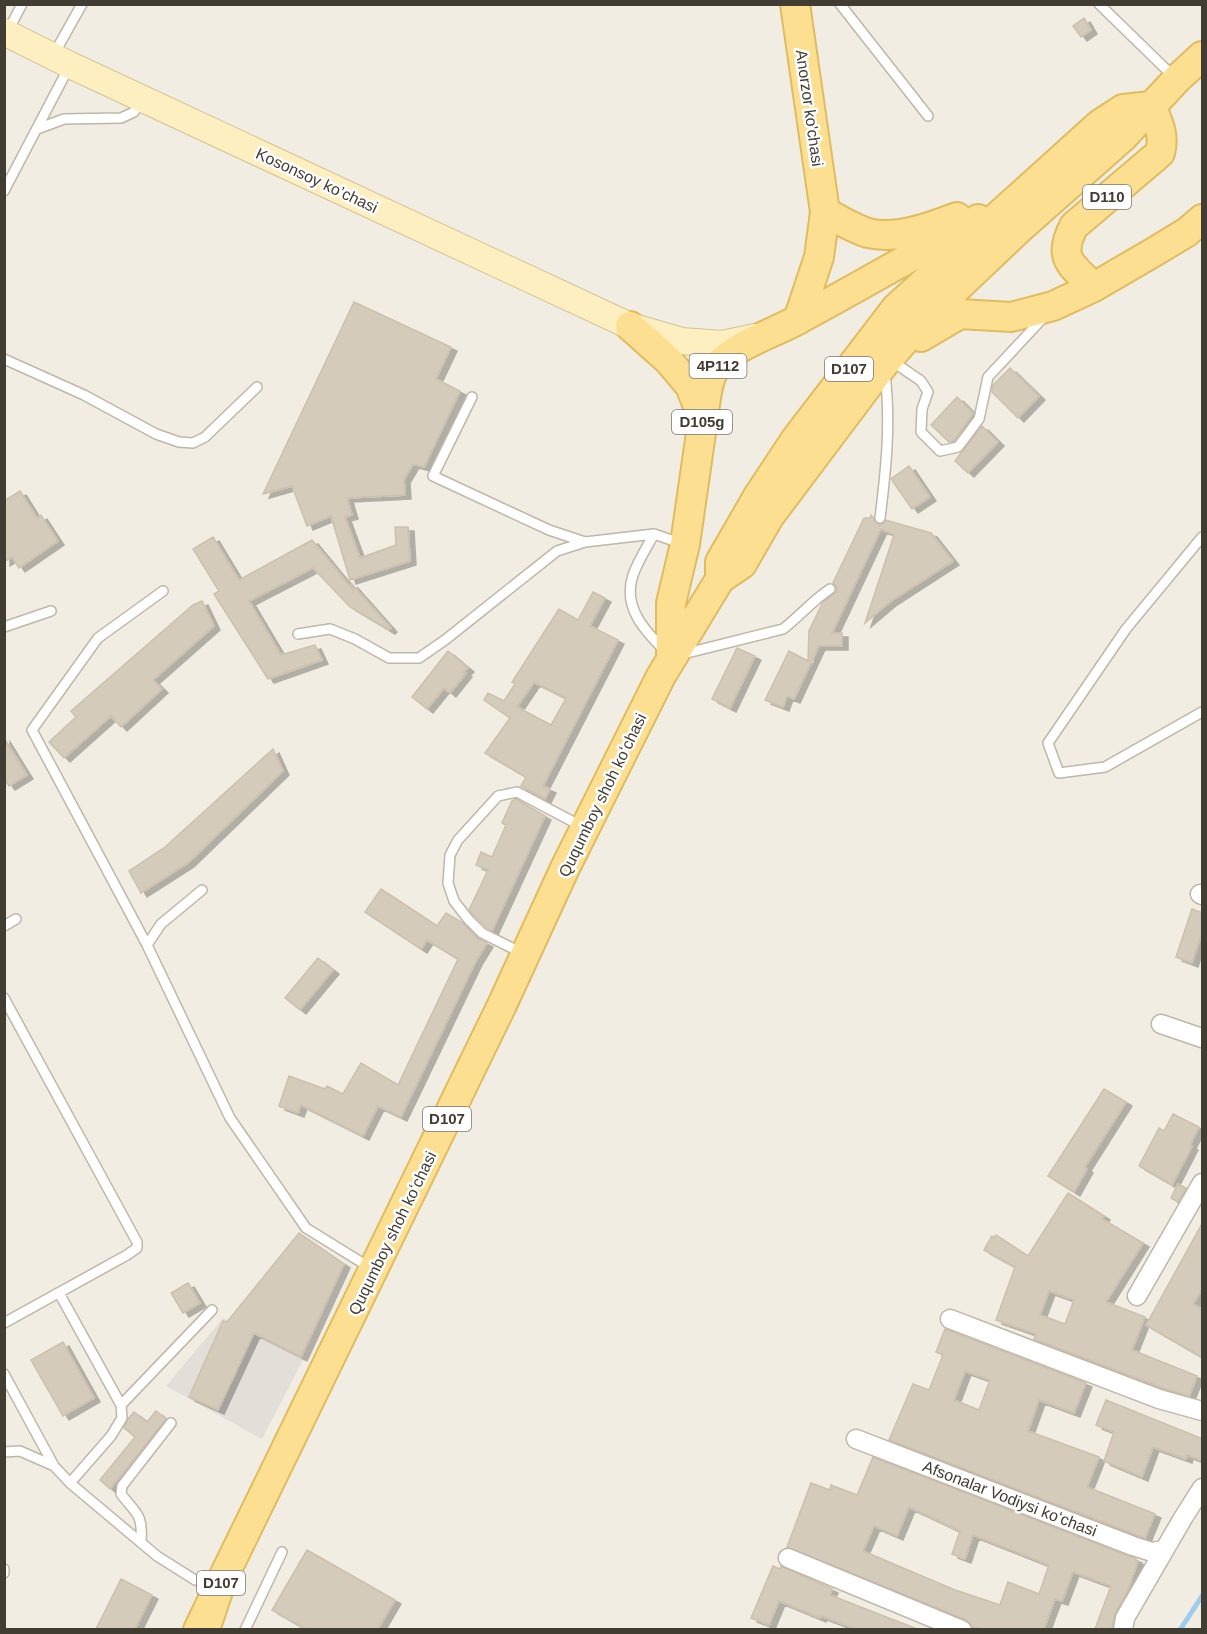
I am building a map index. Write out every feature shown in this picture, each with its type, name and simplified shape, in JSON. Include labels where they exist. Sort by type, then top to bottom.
[{"type":"main road","name":"Anorzor ko'chasi","points":[[795,4],[825,212],[819,257],[798,320]]},
{"type":"main road","name":"Kosonsoy ko’chasi","points":[[6,33],[630,326]]},
{"type":"main road","name":"D107","points":[[722,574],[742,564],[769,517],[888,360],[920,323],[1019,229],[1123,137],[1177,79],[1203,56]]},
{"type":"main road","name":"D107","points":[[671,657],[722,574],[739,525],[795,440],[896,308],[1100,124],[1123,109],[1151,106]]},
{"type":"main road","name":"D110","points":[[1094,287],[1073,267],[1065,249],[1066,240],[1074,226],[1160,153],[1162,143],[1160,126],[1151,106]]},
{"type":"main road","points":[[825,212],[868,233],[893,235],[936,225],[1024,193]]},
{"type":"main road","points":[[764,335],[798,320],[1024,193]]},
{"type":"main road","points":[[888,360],[960,314],[1011,317],[1053,306],[1094,287],[1187,232],[1203,219]]},
{"type":"main road","name":"D105g","points":[[630,326],[692,342],[722,344],[764,335]]},
{"type":"main road","name":"D105g","points":[[630,326],[668,360],[690,386],[703,419],[685,544],[671,603],[671,657]]},
{"type":"main road","name":"4P112","points":[[703,419],[709,382],[716,368],[730,355],[764,335]]},
{"type":"main road","points":[[685,544],[722,574]]},
{"type":"main road","name":"Ququmboy shoh koʻchasi","points":[[198,1629],[374,1270],[585,828],[671,657]]},
{"type":"main road","name":"Ququmboy shoh koʻchasi","points":[[205,1629],[223,1580]]},
{"type":"street","points":[[1161,1024],[1203,1038]]},
{"type":"street","points":[[1137,1296],[1203,1184]]},
{"type":"street","points":[[950,1319],[1159,1399],[1203,1411]]},
{"type":"street","name":"Afsonalar Vodiysi koʻchasi","points":[[856,1439],[1133,1546],[1152,1552],[1164,1550]]},
{"type":"street","points":[[1123,1629],[1125,1618],[1203,1488]]},
{"type":"street","points":[[788,1558],[962,1629]]},
{"type":"lane","points":[[6,33],[22,4]]},
{"type":"lane","points":[[4,191],[37,129],[82,4]]},
{"type":"lane","points":[[840,4],[928,116]]},
{"type":"lane","points":[[1099,4],[1177,79]]},
{"type":"lane","points":[[37,129],[48,123],[64,119],[122,118],[134,112],[143,99]]},
{"type":"lane","points":[[888,360],[921,381],[928,392],[922,409],[921,432],[939,452],[958,447],[979,419],[988,377],[1053,306]]},
{"type":"lane","points":[[4,358],[84,395],[156,434],[179,442],[193,443],[205,437],[257,387]]},
{"type":"lane","points":[[880,518],[885,479],[888,360]]},
{"type":"lane","points":[[472,397],[433,476],[549,530],[585,542]]},
{"type":"lane","points":[[654,534],[632,576],[630,601],[644,631],[671,657],[783,629],[794,621],[814,599],[830,588]]},
{"type":"lane","points":[[298,634],[330,629],[355,639],[389,658],[419,658],[557,551],[585,542],[654,534],[685,544]]},
{"type":"lane","points":[[1203,537],[1126,629],[1048,743],[1059,773],[1105,767],[1203,712]]},
{"type":"lane","points":[[163,591],[98,638],[32,730],[147,945],[230,1118],[306,1228],[374,1270]]},
{"type":"lane","points":[[4,627],[51,611]]},
{"type":"lane","points":[[525,955],[482,933],[454,901],[448,883],[450,855],[458,840],[498,796],[517,792],[585,828]]},
{"type":"lane","points":[[147,945],[161,924],[202,890]]},
{"type":"lane","points":[[4,926],[16,919]]},
{"type":"lane","points":[[4,998],[137,1242],[137,1248],[127,1255],[4,1323]]},
{"type":"lane","points":[[59,1293],[121,1405],[122,1418],[111,1436],[70,1483]]},
{"type":"lane","points":[[121,1405],[212,1310]]},
{"type":"lane","points":[[4,1374],[54,1466],[70,1483],[157,1556],[195,1580],[223,1580]]},
{"type":"lane","points":[[141,1542],[142,1527],[139,1514],[121,1494],[122,1486],[171,1423]]},
{"type":"lane","points":[[4,1452],[20,1451],[54,1466]]},
{"type":"lane","points":[[244,1629],[282,1552]]},
{"type":"shaded area","points":[[223,1318],[303,1360],[262,1439],[166,1386]]},
{"type":"building","points":[[1084,18],[1091,30],[1081,37],[1073,26]]},
{"type":"building","points":[[354,302],[451,347],[436,379],[460,391],[424,467],[413,464],[404,479],[405,495],[347,498],[352,515],[345,517],[360,558],[396,545],[395,527],[408,527],[410,561],[350,580],[331,516],[307,526],[292,486],[263,494]]},
{"type":"building","points":[[1010,368],[1039,396],[1018,418],[992,392],[993,385]]},
{"type":"building","points":[[957,397],[973,413],[954,441],[949,442],[931,425]]},
{"type":"building","points":[[982,426],[998,442],[968,473],[955,461]]},
{"type":"building","points":[[909,466],[930,497],[912,509],[891,479]]},
{"type":"building","points":[[20,491],[37,518],[41,515],[58,541],[19,568],[12,557],[4,562],[4,501]]},
{"type":"building","points":[[871,515],[879,525],[886,520],[931,533],[953,561],[891,601],[865,623],[894,535],[881,529],[832,633],[842,633],[842,646],[819,646],[794,699],[787,696],[783,707],[765,700],[789,651],[808,661],[809,631],[823,602],[836,592],[837,588],[833,583],[864,518],[870,518]]},
{"type":"building","points":[[213,537],[239,580],[312,540],[354,591],[351,583],[391,628],[389,630],[350,607],[313,568],[249,601],[281,655],[315,645],[322,660],[268,679],[214,594],[219,591],[193,549]]},
{"type":"building","points":[[593,592],[605,598],[590,626],[618,640],[543,786],[550,789],[545,799],[521,786],[526,777],[485,753],[510,718],[484,700],[488,693],[504,701],[515,684],[512,682],[559,609],[578,620]],"holes":[[[534,682],[566,698],[551,725],[517,707]]]},
{"type":"building","points":[[202,601],[214,626],[153,680],[162,689],[121,727],[111,716],[64,758],[49,742],[76,717],[71,711],[193,605]]},
{"type":"building","points":[[737,648],[755,656],[730,708],[712,699]]},
{"type":"building","points":[[448,651],[468,668],[450,693],[444,688],[427,709],[412,697]]},
{"type":"building","points":[[4,738],[27,775],[9,786],[4,779]]},
{"type":"building","points":[[273,749],[283,771],[188,863],[141,893],[129,871],[165,847]]},
{"type":"building","points":[[516,799],[545,816],[492,931],[469,910],[488,870],[476,865],[481,852],[492,857],[506,825],[502,823],[512,801]]},
{"type":"building","points":[[381,889],[437,926],[446,913],[463,923],[477,938],[487,943],[476,961],[401,1117],[378,1106],[363,1136],[301,1105],[298,1113],[279,1106],[289,1076],[325,1089],[327,1086],[343,1094],[361,1063],[398,1085],[458,959],[427,940],[421,949],[365,912]]},
{"type":"building","points":[[1192,909],[1203,913],[1203,930],[1192,963],[1176,957]]},
{"type":"building","points":[[318,958],[333,970],[300,1010],[285,998]]},
{"type":"building","points":[[1104,1089],[1126,1102],[1085,1167],[1087,1169],[1074,1192],[1048,1176]]},
{"type":"building","points":[[1173,1114],[1199,1127],[1172,1185],[1139,1166],[1159,1128],[1164,1131]]},
{"type":"building","points":[[1178,1184],[1186,1188],[1178,1202],[1171,1198]]},
{"type":"building","points":[[1068,1193],[1104,1216],[1102,1219],[1143,1243],[1106,1302],[1145,1317],[1132,1350],[1197,1376],[1189,1396],[1034,1339],[1036,1334],[996,1320],[1015,1267],[984,1250],[992,1236],[994,1238],[996,1235],[1028,1256]],"holes":[[[1049,1291],[1074,1300],[1065,1324],[1040,1315]]]},
{"type":"building","points":[[1203,1222],[1203,1288],[1193,1304],[1203,1310],[1203,1358],[1146,1325]]},
{"type":"building","points":[[299,1233],[344,1264],[301,1357],[254,1333],[218,1410],[189,1397],[223,1321],[227,1322]]},
{"type":"building","points":[[188,1283],[200,1303],[183,1313],[171,1293]]},
{"type":"building","points":[[945,1329],[1086,1383],[1074,1413],[1039,1400],[1028,1431],[1099,1457],[1087,1487],[1155,1514],[1145,1538],[889,1440],[913,1384],[929,1390],[943,1355],[936,1352]],"holes":[[[965,1371],[990,1380],[979,1410],[954,1400]]]},
{"type":"building","points":[[63,1342],[94,1398],[63,1416],[31,1360]]},
{"type":"building","points":[[1106,1400],[1203,1439],[1203,1461],[1187,1455],[1186,1459],[1153,1447],[1142,1477],[1104,1461],[1114,1432],[1096,1425]]},
{"type":"building","points":[[156,1411],[166,1419],[110,1489],[100,1480],[135,1437],[124,1428],[128,1419],[134,1412],[147,1422]]},
{"type":"building","points":[[873,1457],[1138,1561],[1127,1593],[1115,1613],[1112,1629],[1095,1629],[1111,1586],[1073,1572],[1062,1601],[1055,1599],[1044,1629],[972,1627],[966,1620],[787,1547],[811,1483],[830,1490],[831,1485],[857,1495]],"holes":[[[909,1507],[960,1531],[952,1554],[965,1559],[973,1535],[1049,1565],[1039,1594],[1008,1582],[1000,1605],[955,1590],[863,1551],[874,1526],[897,1536]]]},
{"type":"building","points":[[307,1550],[395,1600],[378,1629],[305,1629],[272,1610]]},
{"type":"building","points":[[773,1566],[780,1569],[781,1566],[832,1589],[830,1595],[917,1629],[856,1629],[821,1616],[820,1618],[779,1601],[769,1625],[751,1618]]},
{"type":"building","points":[[121,1579],[152,1595],[135,1629],[96,1629]]},
{"type":"waterway","points":[[1180,1630],[1202,1596]]}]
